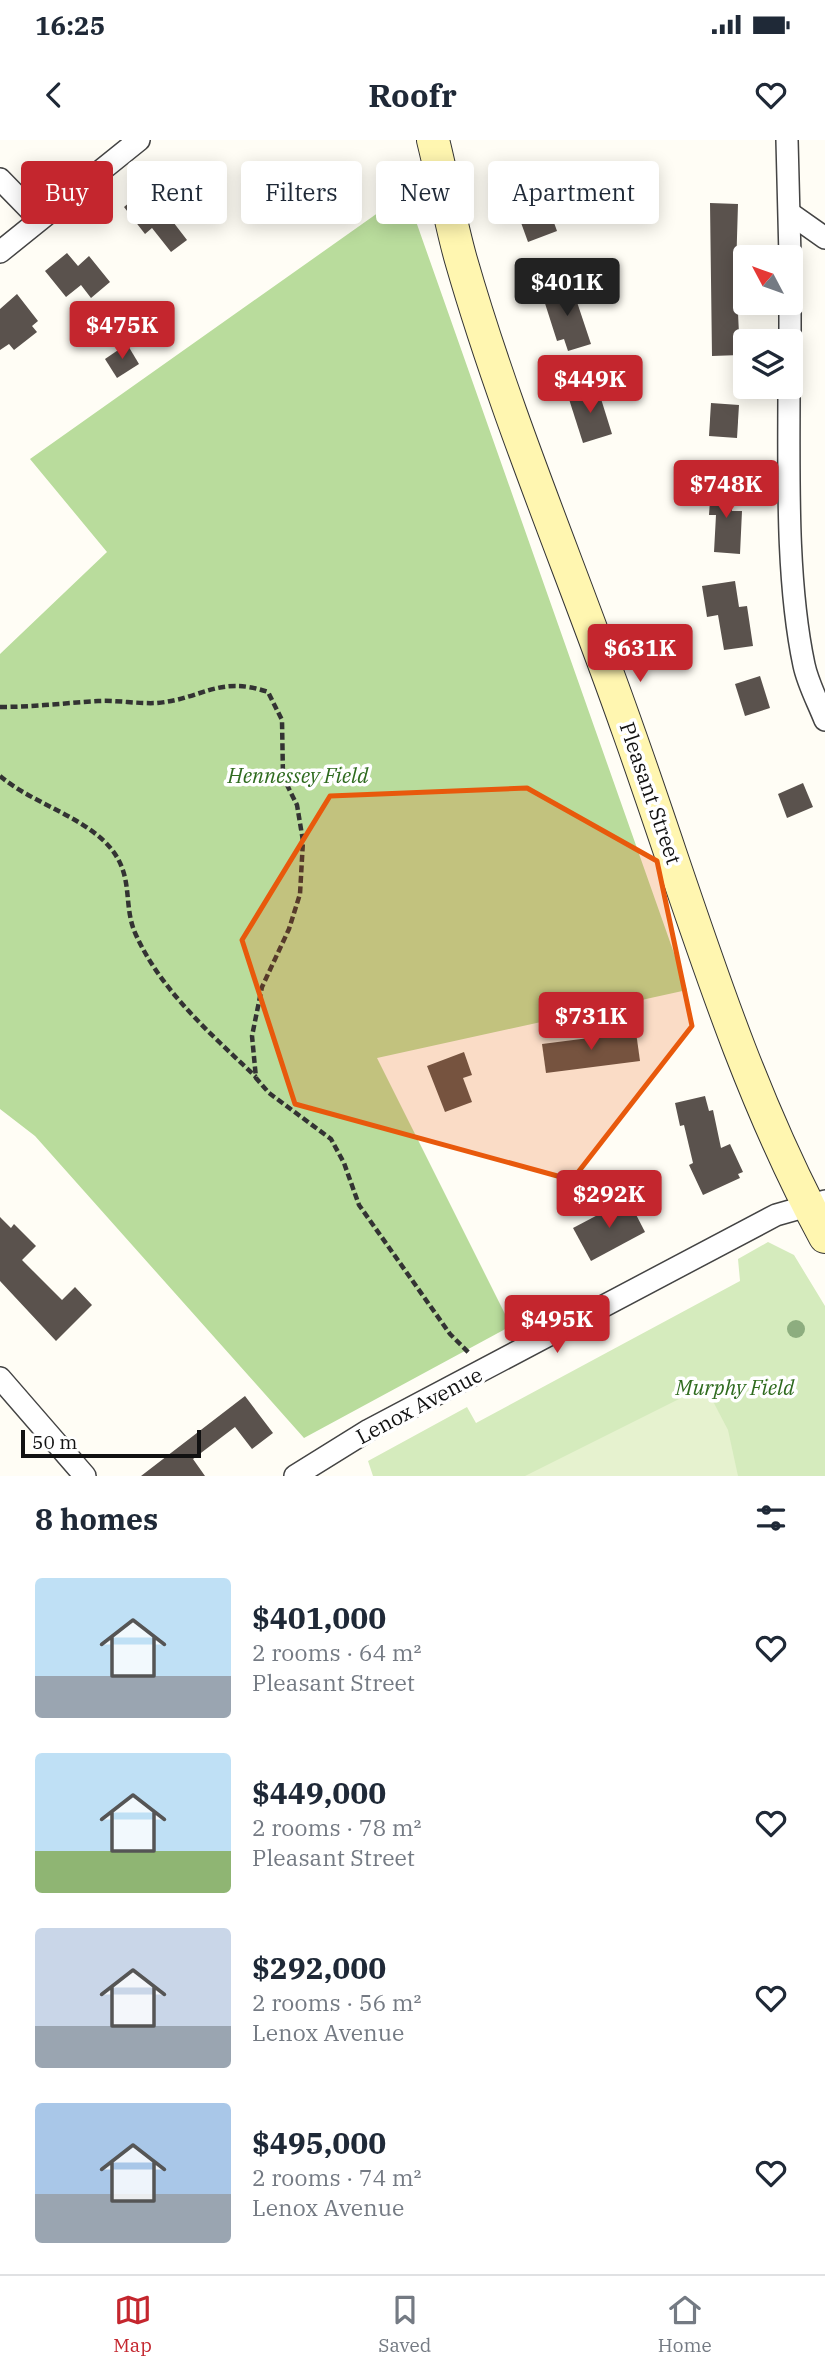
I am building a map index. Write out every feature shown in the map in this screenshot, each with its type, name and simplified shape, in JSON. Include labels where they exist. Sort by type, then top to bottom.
[{"type":"street","points":[[112,161],[139,140]]},
{"type":"street","name":"Pleasant Street","points":[[433,140],[461,260],[541,497],[614,689],[715,986],[773,1136],[816,1203],[825,1237]]},
{"type":"street","points":[[787,140],[790,245]]},
{"type":"street","points":[[0,179],[21,201]]},
{"type":"street","points":[[791,214],[825,238]]},
{"type":"street","points":[[0,252],[31,224]]},
{"type":"street","points":[[789,399],[789,485],[798,627],[804,668],[825,720]]},
{"type":"street","name":"Lenox Avenue","points":[[295,1476],[369,1430],[776,1215],[816,1203]]},
{"type":"street","points":[[0,1378],[85,1476]]},
{"type":"path","points":[[0,707],[43,708],[98,701],[159,703],[216,687],[245,684],[268,692],[282,720],[283,777],[297,804],[303,841],[300,894],[289,929],[262,987],[252,1036],[256,1078]]},
{"type":"path","points":[[0,776],[105,842],[127,875],[134,932],[155,970],[182,1004],[269,1093],[331,1139],[344,1163],[359,1205],[450,1334],[485,1369]]},
{"type":"highlighted area","points":[[527,788],[657,861],[692,1026],[572,1180],[414,1139],[295,1104],[242,940],[330,796]]},
{"type":"green space","name":"Hennessey Field","points":[[376,214],[376,224],[417,224],[687,990],[377,1058],[511,1326],[304,1438],[35,1136],[0,1109],[0,654],[107,552],[30,459]]},
{"type":"green space","name":"Murphy Field","points":[[768,1242],[794,1255],[825,1306],[825,1476],[373,1476],[368,1461],[467,1407],[476,1423],[740,1281],[738,1259]]},
{"type":"green space","points":[[705,1386],[728,1430],[738,1476],[525,1476]]},
{"type":"building","points":[[710,203],[738,204],[737,245],[733,245],[733,315],[738,315],[739,329],[733,329],[733,355],[712,356]]},
{"type":"building","points":[[137,224],[175,224],[187,240],[171,252],[152,228],[145,234]]},
{"type":"building","points":[[521,224],[554,224],[557,231],[528,242]]},
{"type":"building","points":[[67,253],[78,266],[89,256],[110,282],[91,298],[81,285],[66,297],[45,271]]},
{"type":"building","points":[[571,284],[591,344],[568,351],[564,339],[557,341],[542,294]]},
{"type":"building","points":[[17,294],[38,321],[32,326],[37,332],[14,350],[9,344],[0,350],[0,309]]},
{"type":"building","points":[[127,344],[139,364],[117,378],[105,359]]},
{"type":"building","points":[[597,386],[612,434],[583,443],[568,396]]},
{"type":"building","points":[[711,403],[739,405],[737,438],[709,436]]},
{"type":"building","points":[[711,485],[733,486],[732,511],[742,511],[740,554],[714,552],[716,515],[709,515]]},
{"type":"building","points":[[735,581],[739,607],[747,606],[753,646],[724,650],[718,615],[707,617],[702,586]]},
{"type":"building","points":[[760,676],[770,708],[745,716],[735,684]]},
{"type":"building","points":[[803,783],[813,807],[787,818],[778,794]]},
{"type":"building","points":[[636,1032],[640,1061],[546,1073],[542,1044]]},
{"type":"building","points":[[464,1052],[472,1075],[463,1078],[472,1102],[445,1112],[427,1066]]},
{"type":"building","points":[[705,1096],[709,1111],[713,1110],[721,1148],[730,1144],[743,1172],[738,1174],[740,1178],[703,1195],[689,1165],[693,1163],[684,1125],[680,1126],[675,1103]]},
{"type":"building","points":[[628,1199],[645,1232],[591,1261],[573,1228]]},
{"type":"building","points":[[0,1217],[11,1228],[14,1224],[36,1246],[22,1260],[62,1300],[75,1287],[92,1305],[56,1341],[0,1281]]},
{"type":"building","points":[[245,1396],[273,1433],[252,1449],[235,1427],[193,1459],[205,1476],[141,1476]]}]
